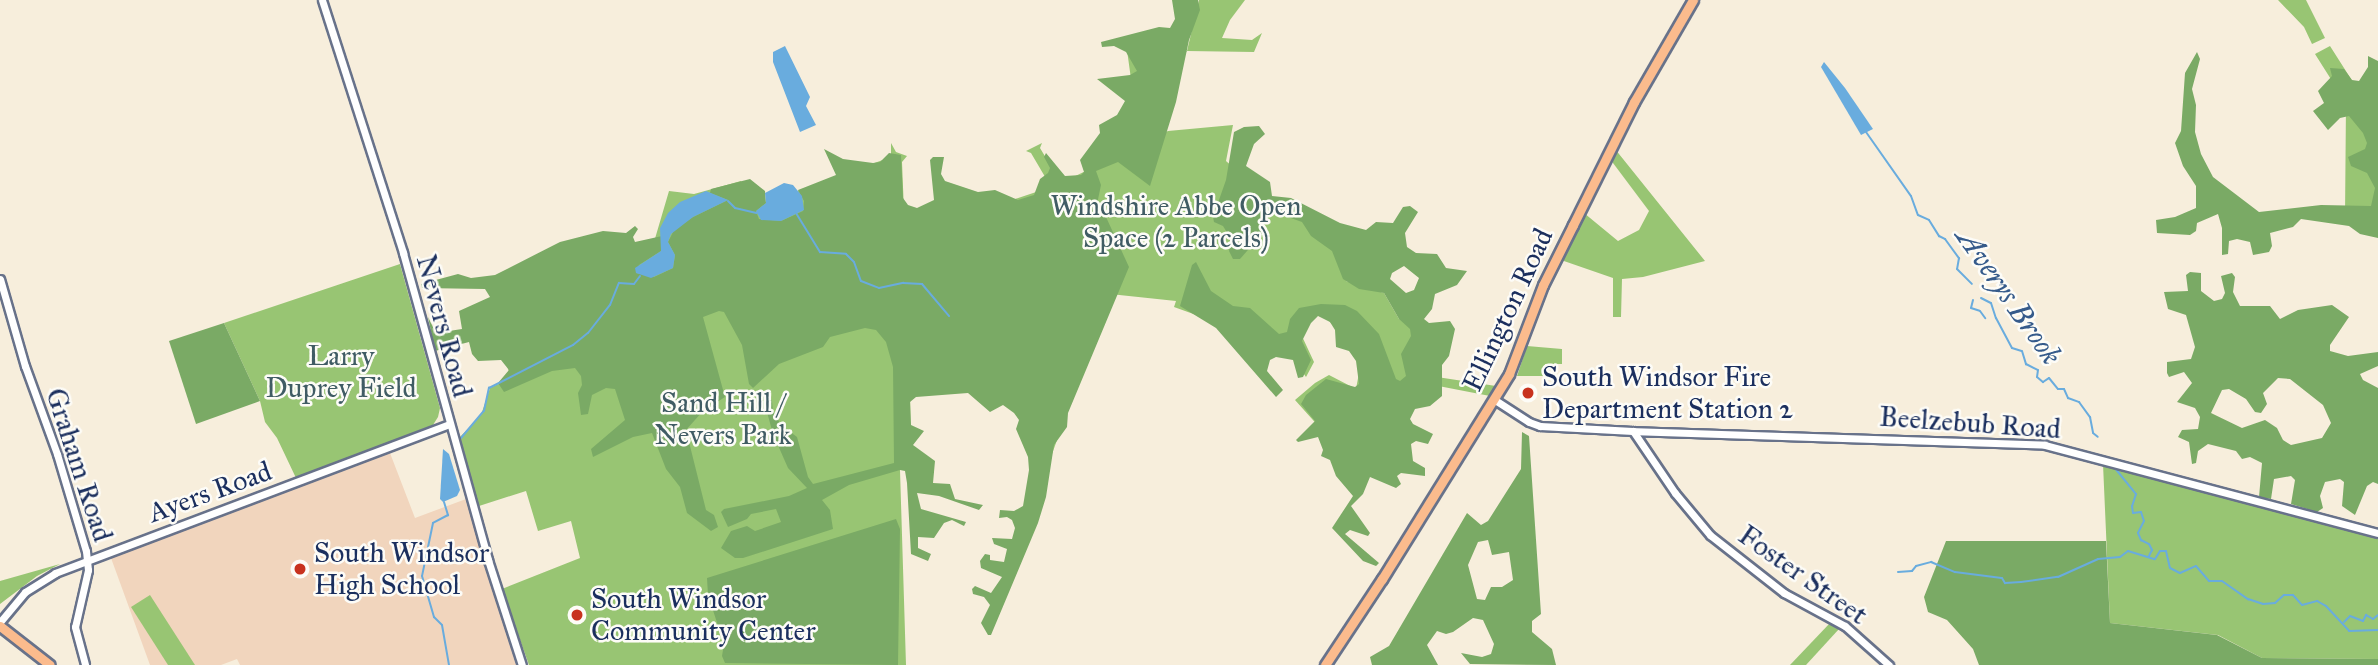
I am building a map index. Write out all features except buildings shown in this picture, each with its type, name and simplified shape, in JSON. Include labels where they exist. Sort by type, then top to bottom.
[{"type":"main road","name":"Ellington Road","points":[[1325,665],[1495,400],[1509,374],[1544,285],[1573,225],[1634,102],[1693,0]]},
{"type":"main road","points":[[0,624],[50,665]]},
{"type":"street","name":"Nevers Road","points":[[322,0],[403,253],[449,424],[522,665]]},
{"type":"street","name":"Graham Road","points":[[0,279],[24,366],[76,513],[88,561],[75,627],[85,665]]},
{"type":"street","points":[[1495,400],[1517,416],[1540,426],[1633,432]]},
{"type":"street","name":"Ayers Road","points":[[0,624],[32,587],[55,573],[449,424]]},
{"type":"street","name":"Beelzebub Road","points":[[1633,432],[2045,444],[2378,533]]},
{"type":"street","name":"Foster Street","points":[[1633,432],[1648,457],[1710,535],[1784,593],[1845,626],[1889,665]]},
{"type":"shaded area","name":"South Windsor High School","points":[[390,453],[415,518],[466,499],[516,665],[240,665],[237,659],[221,665],[150,665],[111,558]]},
{"type":"green space","points":[[1172,0],[1198,0],[1200,10],[1189,40],[1176,102],[1150,186],[1118,162],[1096,171],[1101,185],[1096,209],[1106,217],[1129,267],[1068,413],[1067,427],[1054,445],[1046,497],[1038,523],[991,635],[988,635],[981,623],[990,605],[984,597],[973,594],[972,589],[975,586],[991,593],[1002,577],[981,568],[980,561],[985,554],[990,555],[990,560],[1004,562],[1007,549],[994,544],[992,538],[1012,539],[1015,528],[1012,520],[1007,517],[999,518],[1000,510],[1014,511],[1023,506],[1029,470],[1028,457],[1016,429],[1019,420],[1014,413],[1003,405],[990,412],[968,393],[916,397],[910,402],[911,425],[924,431],[913,445],[935,461],[933,483],[950,484],[955,499],[983,505],[979,510],[939,496],[917,493],[921,509],[966,522],[964,526],[952,520],[944,523],[934,538],[918,537],[918,548],[931,554],[928,561],[911,554],[907,483],[905,471],[900,470],[849,485],[822,500],[830,510],[833,529],[743,558],[735,558],[721,548],[731,531],[747,526],[755,531],[781,522],[776,509],[751,514],[747,519],[728,527],[721,512],[724,509],[789,496],[807,488],[788,468],[773,434],[764,401],[766,392],[781,425],[797,437],[808,477],[813,484],[894,463],[893,367],[886,342],[876,330],[865,328],[830,337],[823,347],[779,364],[753,388],[749,384],[742,345],[724,312],[719,311],[703,317],[725,397],[703,411],[686,430],[706,510],[714,515],[718,527],[711,531],[687,513],[680,487],[666,469],[652,433],[633,437],[593,457],[591,449],[625,420],[615,389],[606,388],[592,395],[588,414],[581,415],[578,393],[582,385],[581,376],[575,368],[552,371],[504,392],[498,383],[509,370],[501,360],[478,361],[472,354],[469,342],[435,351],[428,317],[436,333],[462,329],[459,311],[490,297],[485,289],[422,288],[421,284],[458,274],[471,278],[495,275],[560,242],[603,231],[626,233],[635,226],[638,229],[633,237],[635,242],[662,236],[661,251],[639,265],[636,273],[654,277],[673,268],[675,255],[668,242],[674,230],[693,217],[728,200],[710,193],[711,189],[750,179],[765,191],[766,203],[756,211],[759,219],[781,221],[803,211],[804,201],[798,190],[836,175],[824,149],[843,159],[873,163],[880,162],[889,153],[901,155],[903,198],[908,205],[917,208],[934,200],[930,160],[933,157],[944,157],[941,174],[945,181],[978,192],[995,190],[1018,200],[1034,195],[1040,179],[1048,173],[1050,168],[1044,157],[1046,153],[1065,176],[1081,175],[1084,172],[1080,160],[1100,133],[1099,125],[1117,115],[1125,101],[1097,79],[1130,75],[1137,71],[1126,52],[1114,46],[1102,47],[1101,42],[1159,27],[1170,28],[1175,19]]},
{"type":"green space","points":[[1199,0],[1245,0],[1230,20],[1222,38],[1252,40],[1262,33],[1254,52],[1187,51]]},
{"type":"green space","points":[[2278,0],[2306,0],[2325,38],[2312,44],[2304,27]]},
{"type":"green space","points":[[2330,46],[2358,90],[2377,83],[2378,216],[2345,216],[2346,103],[2315,54]]},
{"type":"green space","points":[[1127,50],[1187,51],[1134,101]]},
{"type":"green space","points":[[2197,52],[2200,59],[2192,89],[2196,105],[2195,132],[2201,154],[2213,177],[2259,212],[2321,205],[2371,206],[2375,188],[2367,173],[2351,166],[2348,157],[2365,149],[2367,143],[2363,133],[2349,116],[2340,118],[2328,130],[2313,111],[2324,103],[2318,91],[2332,76],[2330,68],[2344,69],[2352,80],[2359,81],[2368,67],[2368,56],[2378,61],[2378,238],[2360,234],[2349,226],[2301,219],[2293,227],[2270,233],[2272,246],[2269,252],[2253,255],[2250,242],[2237,239],[2229,241],[2228,254],[2222,255],[2222,228],[2218,214],[2197,223],[2196,231],[2190,235],[2157,233],[2156,220],[2175,217],[2196,208],[2196,186],[2183,166],[2175,143],[2181,131],[2185,73]]},
{"type":"green space","name":"Sand Hill / Nevers Park","points":[[1233,125],[1226,161],[1284,212],[1349,228],[1346,281],[1384,293],[1399,319],[1439,326],[1437,377],[1496,386],[1490,396],[1423,383],[1321,429],[1295,400],[1329,375],[1356,389],[1362,357],[1320,311],[1300,332],[1314,362],[1306,377],[1283,344],[1249,346],[1199,316],[1174,307],[1176,301],[1110,294],[1044,476],[1040,380],[910,383],[911,469],[900,470],[906,665],[529,665],[502,589],[580,558],[571,521],[538,531],[526,491],[479,506],[460,437],[481,415],[490,388],[511,378],[503,353],[654,242],[669,191],[694,194],[741,181],[756,206],[891,157],[891,143],[896,152],[907,156],[902,162],[905,236],[1051,187],[1031,153],[1026,151],[1042,143],[1040,148],[1061,183],[1168,131]]},
{"type":"green space","points":[[1259,126],[1265,134],[1254,144],[1246,166],[1270,182],[1272,196],[1291,198],[1340,223],[1366,230],[1376,222],[1393,223],[1403,207],[1410,206],[1418,212],[1405,233],[1407,247],[1416,253],[1437,254],[1446,268],[1467,271],[1457,285],[1435,294],[1432,309],[1424,319],[1429,323],[1450,321],[1455,329],[1449,356],[1442,365],[1442,396],[1430,406],[1415,409],[1410,419],[1413,424],[1433,434],[1428,444],[1416,441],[1411,444],[1413,461],[1425,468],[1425,476],[1401,473],[1397,476],[1401,484],[1396,488],[1370,477],[1363,494],[1351,506],[1370,533],[1368,536],[1350,530],[1345,534],[1379,563],[1376,566],[1363,561],[1332,528],[1353,496],[1336,476],[1330,460],[1321,456],[1323,450],[1318,437],[1298,442],[1296,440],[1315,421],[1301,404],[1306,395],[1326,379],[1355,387],[1359,384],[1356,361],[1349,351],[1336,347],[1335,330],[1330,322],[1318,316],[1311,323],[1302,341],[1311,360],[1303,377],[1298,378],[1293,360],[1276,357],[1270,360],[1267,371],[1283,390],[1276,397],[1216,328],[1180,306],[1192,265],[1196,262],[1211,291],[1233,306],[1250,308],[1279,334],[1287,332],[1290,319],[1299,308],[1321,304],[1345,305],[1357,311],[1379,334],[1396,379],[1400,381],[1406,376],[1401,354],[1411,336],[1410,329],[1399,319],[1384,293],[1359,289],[1343,279],[1332,251],[1311,236],[1302,222],[1288,217],[1274,206],[1261,204],[1262,234],[1240,259],[1233,259],[1229,251],[1231,239],[1223,226],[1214,222],[1213,217],[1226,180],[1234,132],[1244,127]],"holes":[[[1404,266],[1419,278],[1414,290],[1406,293],[1390,279],[1392,273]]]},
{"type":"green space","points":[[1615,149],[1705,261],[1643,277],[1622,279],[1621,317],[1613,317],[1613,278],[1561,260],[1584,213],[1618,241],[1639,230],[1649,211],[1610,159]]},
{"type":"green space","name":"Larry Duprey Field","points":[[400,264],[440,408],[438,417],[433,425],[296,478],[277,438],[265,422],[260,401],[224,323]]},
{"type":"green space","points":[[2190,272],[2201,273],[2201,291],[2214,301],[2222,299],[2225,293],[2221,276],[2232,273],[2235,277],[2233,292],[2240,306],[2270,306],[2280,319],[2298,310],[2332,305],[2349,317],[2330,345],[2330,351],[2348,356],[2378,352],[2378,366],[2360,374],[2363,380],[2378,388],[2378,484],[2373,482],[2367,486],[2355,515],[2342,506],[2344,482],[2340,479],[2325,482],[2320,496],[2323,508],[2317,512],[2291,504],[2295,480],[2291,476],[2274,479],[2271,499],[2259,497],[2262,463],[2250,457],[2242,459],[2236,451],[2208,444],[2198,451],[2196,463],[2192,464],[2189,442],[2178,437],[2182,430],[2198,429],[2200,417],[2195,408],[2177,402],[2192,383],[2184,372],[2169,377],[2167,362],[2191,359],[2195,347],[2186,315],[2168,309],[2164,292],[2188,291],[2186,275]],"holes":[[[2278,378],[2290,379],[2323,405],[2331,423],[2322,438],[2291,445],[2283,440],[2277,428],[2265,420],[2242,428],[2211,413],[2222,390],[2229,389],[2246,399],[2255,412],[2261,413],[2267,404],[2263,393]]]},
{"type":"green space","points":[[224,323],[260,401],[196,424],[169,341]]},
{"type":"green space","points":[[1527,346],[1562,349],[1562,364],[1545,364],[1544,376],[1517,376]]},
{"type":"green space","points":[[1522,432],[1529,436],[1541,614],[1532,621],[1532,632],[1552,649],[1556,665],[1470,664],[1461,653],[1482,657],[1491,654],[1494,644],[1483,620],[1473,618],[1453,632],[1446,634],[1437,631],[1427,645],[1438,665],[1372,665],[1370,657],[1389,646],[1467,513],[1481,525],[1488,521],[1521,469]],"holes":[[[1488,540],[1492,555],[1509,552],[1513,580],[1502,587],[1491,587],[1485,600],[1477,599],[1468,565],[1478,542]]]},
{"type":"green space","points":[[2103,464],[2378,539],[2378,659],[2262,658],[2218,635],[2110,623]]},
{"type":"green space","points":[[896,519],[900,529],[898,665],[725,663],[722,656],[724,644],[708,595],[707,578]]},
{"type":"green space","points":[[1946,541],[2106,541],[2110,623],[2217,635],[2262,658],[2378,659],[2378,665],[1979,665],[1973,649],[1947,620],[1928,612],[1924,597]]},
{"type":"green space","points":[[60,564],[37,576],[0,604],[0,581]]},
{"type":"green space","points":[[150,595],[195,665],[168,665],[131,607]]},
{"type":"green space","points":[[1830,623],[1839,629],[1806,665],[1790,665]]},
{"type":"water","points":[[785,46],[810,97],[806,106],[816,125],[800,132],[773,62],[773,52]]},
{"type":"water","points":[[1824,62],[1873,129],[1861,135],[1821,67]]},
{"type":"water","points":[[784,183],[793,185],[802,196],[804,210],[781,221],[761,220],[756,211],[766,203],[765,193]]},
{"type":"water","points":[[706,191],[728,200],[693,217],[671,234],[668,242],[675,255],[673,268],[651,278],[636,273],[635,268],[661,251],[660,228],[668,213],[680,202]]},
{"type":"water","points":[[443,449],[449,454],[460,490],[457,496],[443,502],[440,499]]},
{"type":"waterway","name":"Averys Brook","points":[[1866,132],[1911,196],[1918,215],[1929,220],[1939,236],[1945,239],[1959,258],[1957,269],[1972,284]]},
{"type":"waterway","points":[[728,201],[735,208],[756,213]]},
{"type":"waterway","points":[[796,213],[820,252],[846,254],[854,262],[861,281],[879,288],[903,283],[922,284],[949,316]]},
{"type":"waterway","points":[[461,438],[484,411],[489,388],[573,345],[588,333],[610,305],[619,283],[634,284],[640,276]]},
{"type":"waterway","name":"Averys Brook","points":[[1981,298],[1991,303],[2012,348],[2022,351],[2026,364],[2038,370],[2037,377],[2043,382],[2049,378],[2058,389],[2064,389],[2068,398],[2079,402],[2090,417],[2093,433],[2098,437]]},
{"type":"waterway","points":[[1973,300],[1971,308],[1980,311],[1985,318]]},
{"type":"waterway","points":[[2114,467],[2136,494],[2133,513],[2141,512],[2144,521],[2138,533],[2141,540],[2149,544],[2152,550],[2149,556]]},
{"type":"waterway","points":[[444,502],[448,515],[433,523],[422,576],[434,617],[442,625],[449,665]]},
{"type":"waterway","points":[[1898,572],[1912,571],[1916,566],[1931,562],[1955,572],[2002,578],[2005,583],[2021,582],[2058,577],[2098,559],[2120,557],[2128,551],[2155,559],[2160,551],[2166,551],[2170,568],[2180,573],[2196,566],[2209,581],[2222,581],[2248,599],[2263,604],[2275,603],[2284,595],[2293,595],[2302,605],[2317,601],[2326,606],[2349,631],[2378,630]]},
{"type":"waterway","points":[[2344,622],[2350,616],[2363,621],[2366,615],[2373,619],[2378,615]]},
{"type":"place","name":"South Windsor Fire Department Station 2","points":[[1528,393]]},
{"type":"place","name":"South Windsor High School","points":[[300,569]]},
{"type":"place","name":"South Windsor Community Center","points":[[577,615]]},
{"type":"park label","name":"Windshire Abbe Open Space (2 Parcels)","points":[[1176,222]]}]
